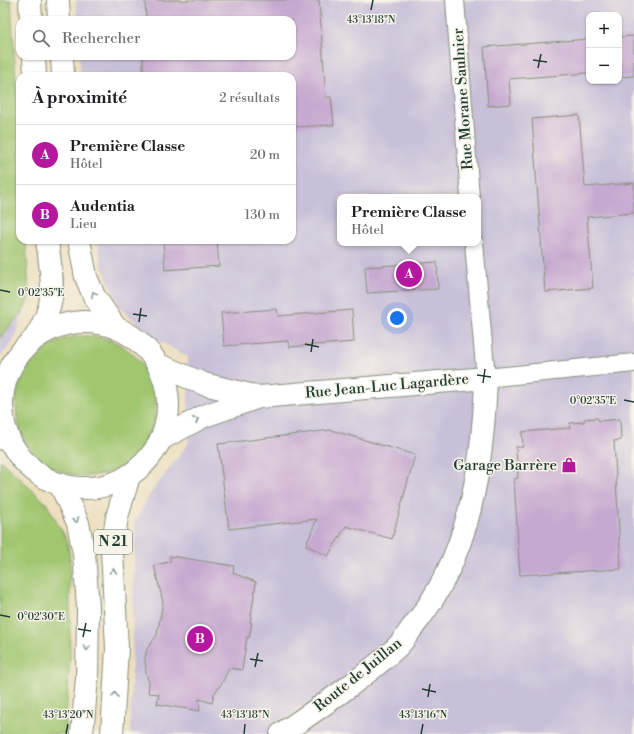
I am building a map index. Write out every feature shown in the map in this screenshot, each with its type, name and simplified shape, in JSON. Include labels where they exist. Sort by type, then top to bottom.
[{"type":"main road","points":[[30,0],[32,16]]},
{"type":"main road","points":[[58,0],[60,16]]},
{"type":"main road","points":[[34,60],[35,72]]},
{"type":"main road","points":[[62,60],[63,72]]},
{"type":"main road","points":[[35,338],[54,327],[74,322],[95,322],[115,327],[133,336],[148,349],[159,365],[167,389],[168,414],[161,439],[148,460],[129,476],[107,485],[83,488],[60,484],[41,475],[6,442],[2,400],[3,379],[18,356],[35,338],[46,321],[52,300],[52,281],[47,244]]},
{"type":"main road","points":[[80,244],[86,276],[94,296],[115,327]]},
{"type":"main road","name":"Rue Jean-Luc Lagardère","points":[[159,365],[204,384],[259,396]]},
{"type":"main road","name":"Rue Jean-Luc Lagardère","points":[[161,439],[204,416],[259,396],[486,378]]},
{"type":"main road","name":"Route de Juillan","points":[[281,734],[336,696],[396,648],[424,614],[446,578],[463,536],[474,496],[484,420],[486,378]]},
{"type":"main road","name":"N 21","points":[[112,734],[116,648],[112,550],[117,516],[129,476]]},
{"type":"main road","name":"N 21","points":[[60,484],[78,523],[84,553],[88,615],[87,678],[82,734]]},
{"type":"street","name":"Rue Morane Saulnier","points":[[455,0],[470,194]]},
{"type":"street","points":[[474,246],[486,378]]},
{"type":"street","name":"Rue Jean-Luc Lagardère","points":[[486,378],[634,363]]},
{"type":"shaded area","points":[[76,0],[634,0],[634,734],[130,734],[135,522],[150,494],[188,444],[188,357],[154,338],[120,308],[102,266],[98,244],[296,244],[296,72],[81,72],[79,60],[296,60],[296,16],[77,16]]},
{"type":"shaded area","points":[[25,308],[13,342],[0,357],[0,338]]},
{"type":"green space","points":[[0,0],[11,0],[16,81],[16,244],[26,244],[29,297],[25,308],[0,338]]},
{"type":"green space","points":[[86,336],[106,339],[113,342],[125,348],[140,362],[153,386],[156,406],[153,426],[150,433],[144,445],[130,460],[106,473],[86,476],[66,473],[59,470],[47,464],[32,450],[19,426],[16,406],[19,386],[22,379],[28,367],[42,352],[66,339]]},
{"type":"green space","points":[[0,460],[46,503],[67,540],[70,559],[70,657],[65,734],[0,734]]},
{"type":"building","points":[[145,0],[319,0],[326,97],[331,97],[334,125],[296,127],[296,72],[143,72],[143,60],[296,60],[296,16],[146,16]]},
{"type":"building","points":[[634,36],[634,76],[622,77],[622,37]]},
{"type":"building","points":[[586,39],[586,73],[509,79],[511,104],[488,106],[484,47]]},
{"type":"building","points":[[579,115],[585,187],[634,183],[634,213],[587,217],[593,288],[545,292],[532,119]]},
{"type":"building","points":[[163,244],[217,244],[219,266],[165,270]]},
{"type":"building","points":[[437,262],[438,289],[367,293],[365,267]]},
{"type":"building","points":[[277,309],[278,316],[352,310],[354,342],[289,347],[288,341],[224,346],[221,313]]},
{"type":"building","points":[[598,418],[599,421],[620,419],[621,440],[614,441],[621,569],[520,575],[514,479],[518,478],[516,447],[523,447],[522,432],[570,428],[570,423],[584,422],[584,419]]},
{"type":"building","points":[[331,430],[415,455],[392,539],[346,526],[328,556],[306,545],[317,519],[229,529],[218,444]]},
{"type":"building","points":[[170,556],[234,566],[233,573],[256,582],[250,623],[252,623],[249,638],[247,637],[242,670],[229,668],[222,683],[214,694],[212,703],[199,699],[200,711],[157,704],[159,694],[148,693],[149,683],[146,673],[145,657],[147,649],[157,635],[163,602],[154,565],[170,562]]},
{"type":"place","name":"Première Classe","points":[[409,274]]},
{"type":"place","name":"Garage Barrère","points":[[569,465]]},
{"type":"place","name":"Audentia","points":[[200,639]]}]
